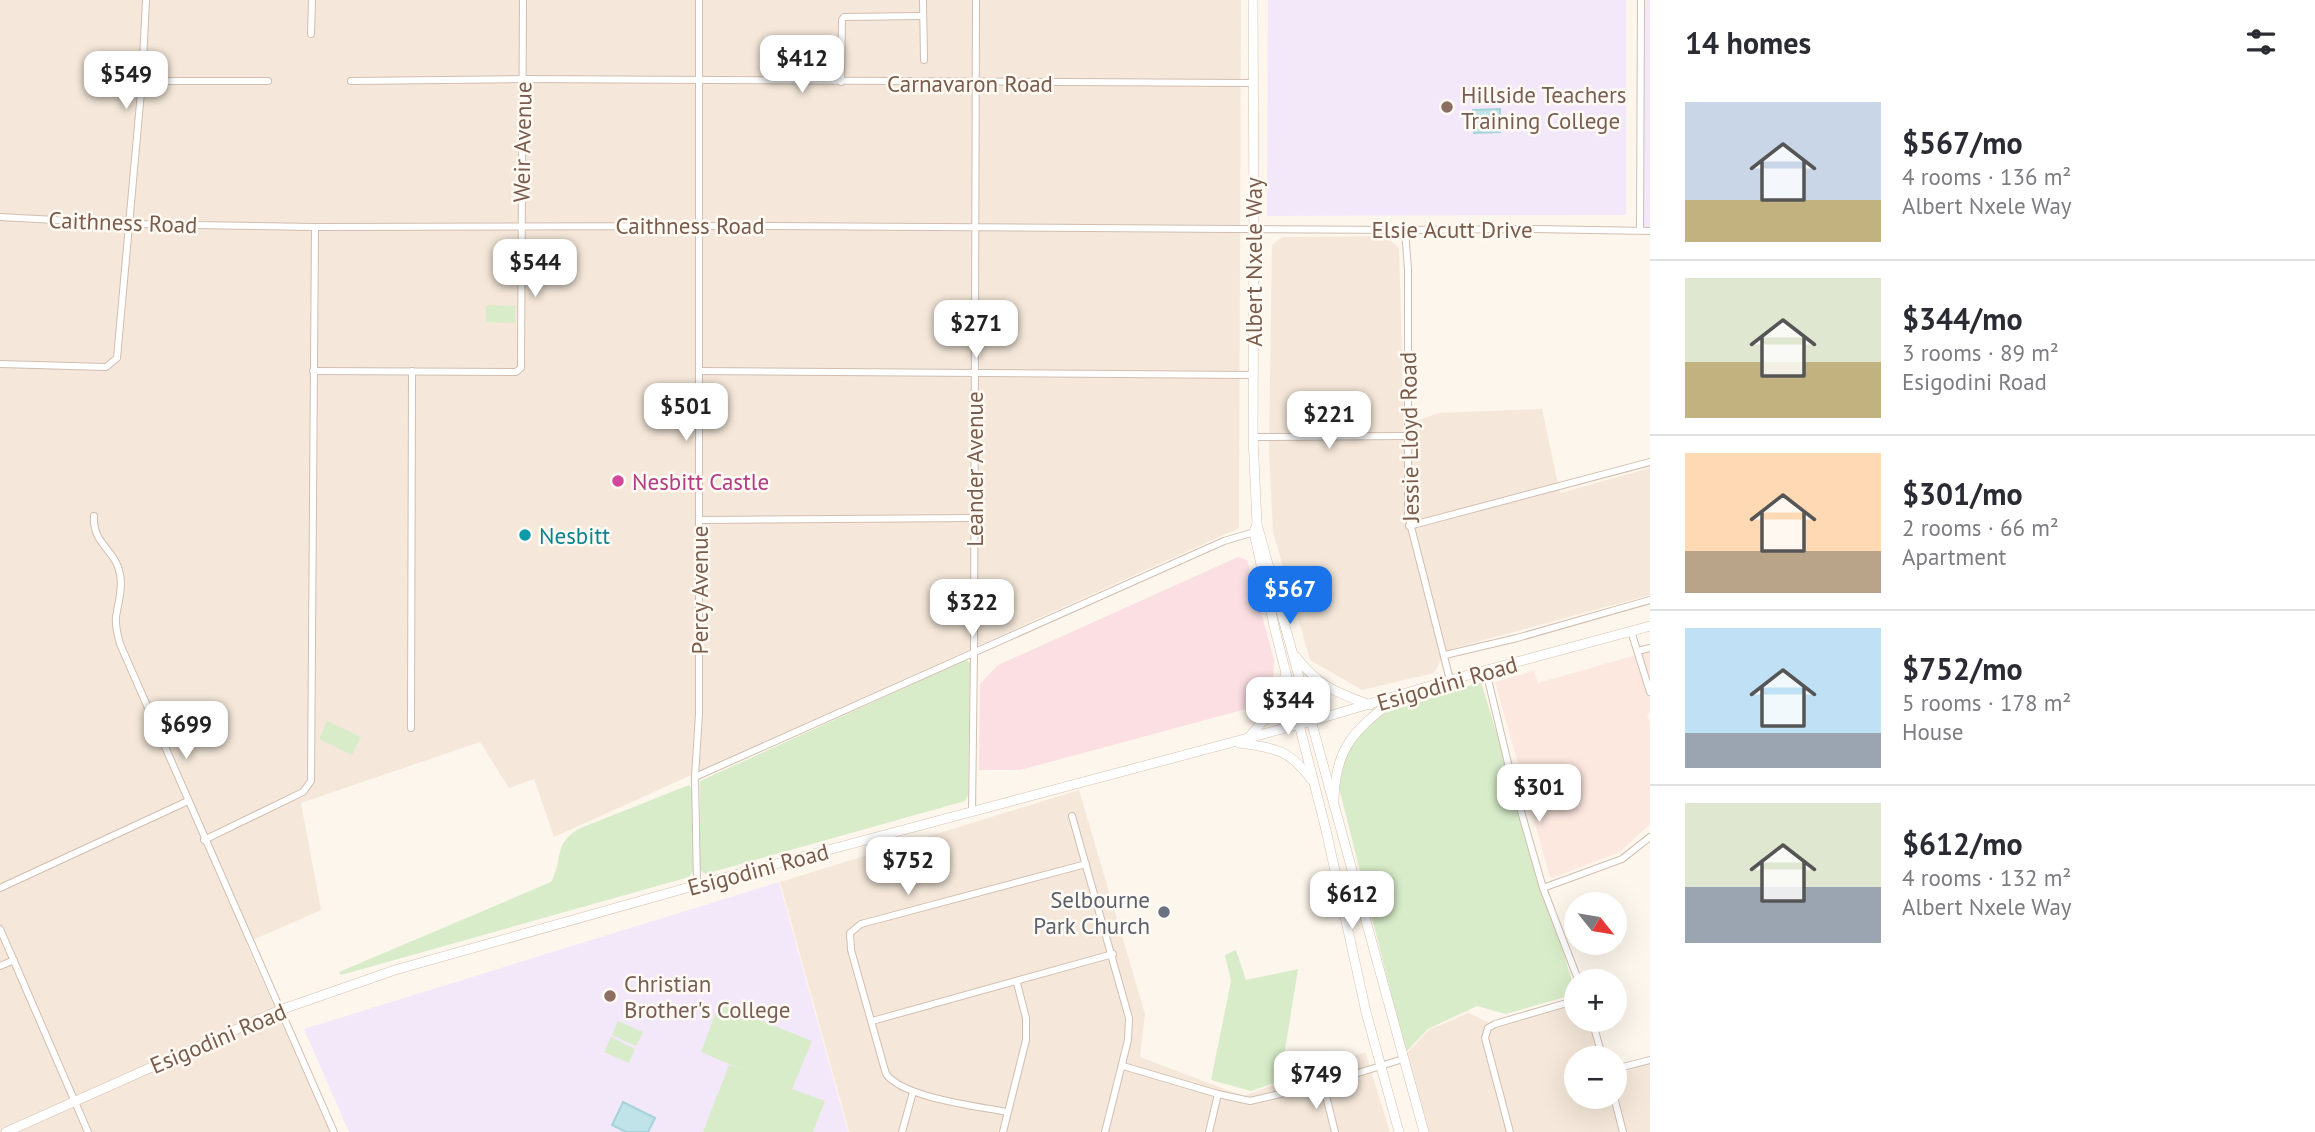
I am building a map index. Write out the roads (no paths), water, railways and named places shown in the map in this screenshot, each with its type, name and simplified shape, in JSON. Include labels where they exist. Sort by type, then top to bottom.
[{"type":"main road","name":"Albert Nxele Way","points":[[1253,0],[1252,437],[1257,529],[1286,670],[1326,830],[1354,963],[1399,1132]]},
{"type":"main road","name":"Albert Nxele Way","points":[[1257,529],[1424,1132]]},
{"type":"main road","name":"Esigodini Road","points":[[6,1132],[280,1010],[395,970],[697,885],[1299,725],[1450,680],[1650,626]]},
{"type":"main road","points":[[1293,653],[1310,674],[1329,689],[1370,705]]},
{"type":"main road","points":[[1248,738],[1279,703],[1286,670]]},
{"type":"main road","points":[[1333,808],[1335,776],[1345,746],[1359,727],[1396,697]]},
{"type":"main road","points":[[1233,743],[1282,751],[1300,764],[1314,783]]},
{"type":"street","points":[[0,364],[106,367],[115,360],[118,351],[142,81],[146,0]]},
{"type":"street","points":[[311,34],[312,0]]},
{"type":"street","name":"Weir Avenue","points":[[313,370],[516,372],[521,368],[523,0]]},
{"type":"street","name":"Percy Avenue","points":[[697,885],[695,777],[699,714],[699,0]]},
{"type":"street","points":[[923,0],[923,60]]},
{"type":"street","name":"Leander Avenue","points":[[972,812],[976,0]]},
{"type":"street","points":[[1640,230],[1641,0]]},
{"type":"street","points":[[841,82],[844,17],[923,16]]},
{"type":"street","name":"Carnavaron Road","points":[[351,81],[523,79],[1253,83]]},
{"type":"street","points":[[142,81],[268,81]]},
{"type":"street","name":"Caithness Road","points":[[0,217],[129,224],[315,227],[1254,228]]},
{"type":"street","points":[[204,840],[303,792],[311,780],[315,227]]},
{"type":"street","name":"Elsie Acutt Drive","points":[[1254,228],[1650,231]]},
{"type":"street","name":"Jessie Lloyd Road","points":[[1405,230],[1408,269],[1406,436],[1409,526],[1450,680]]},
{"type":"street","points":[[411,728],[412,371]]},
{"type":"street","points":[[700,371],[1252,375]]},
{"type":"street","points":[[1252,437],[1406,436]]},
{"type":"street","points":[[1409,526],[1650,462]]},
{"type":"street","points":[[94,516],[96,536],[118,566],[121,575],[116,619],[120,644],[334,1132]]},
{"type":"street","points":[[699,520],[973,518]]},
{"type":"street","points":[[695,777],[1224,541],[1257,529]]},
{"type":"street","points":[[1445,655],[1517,638],[1650,600]]},
{"type":"street","points":[[1631,631],[1650,692]]},
{"type":"street","points":[[1638,651],[1650,648]]},
{"type":"street","points":[[1486,671],[1512,780],[1543,888],[1574,969]]},
{"type":"street","points":[[0,888],[188,801]]},
{"type":"street","points":[[1072,816],[1129,1018],[1128,1040],[1105,1132]]},
{"type":"street","points":[[1543,888],[1622,859],[1650,837]]},
{"type":"street","points":[[1007,1112],[913,1092],[890,1079],[886,1074],[849,939],[854,927],[1086,864]]},
{"type":"street","points":[[0,929],[88,1132]]},
{"type":"street","points":[[873,1021],[1017,983],[1113,954]]},
{"type":"street","points":[[0,967],[14,960]]},
{"type":"street","points":[[1003,1132],[1027,1029],[1017,983]]},
{"type":"street","points":[[1510,1132],[1485,1038],[1486,1033],[1495,1024],[1564,1004]]},
{"type":"street","points":[[1122,1066],[1250,1101],[1323,1084],[1403,1059]]},
{"type":"street","points":[[1627,1066],[1650,1060]]},
{"type":"street","points":[[1323,1084],[1335,1132]]},
{"type":"street","points":[[902,1132],[913,1092]]},
{"type":"street","points":[[1209,1132],[1218,1094]]},
{"type":"street","points":[[1617,1109],[1623,1132]]},
{"type":"water","points":[[1500,109],[1500,132],[1474,133],[1473,110]]},
{"type":"water","points":[[623,1102],[655,1118],[648,1132],[626,1132],[612,1125]]},
{"type":"place","name":"Hillside Teachers Training College","points":[[1447,107]]},
{"type":"place","name":"Nesbitt Castle","points":[[618,481]]},
{"type":"place","name":"Nesbitt","points":[[525,535]]},
{"type":"place","name":"Selbourne Park Church","points":[[1164,912]]},
{"type":"place","name":"Christian Brother's College","points":[[610,996]]}]
